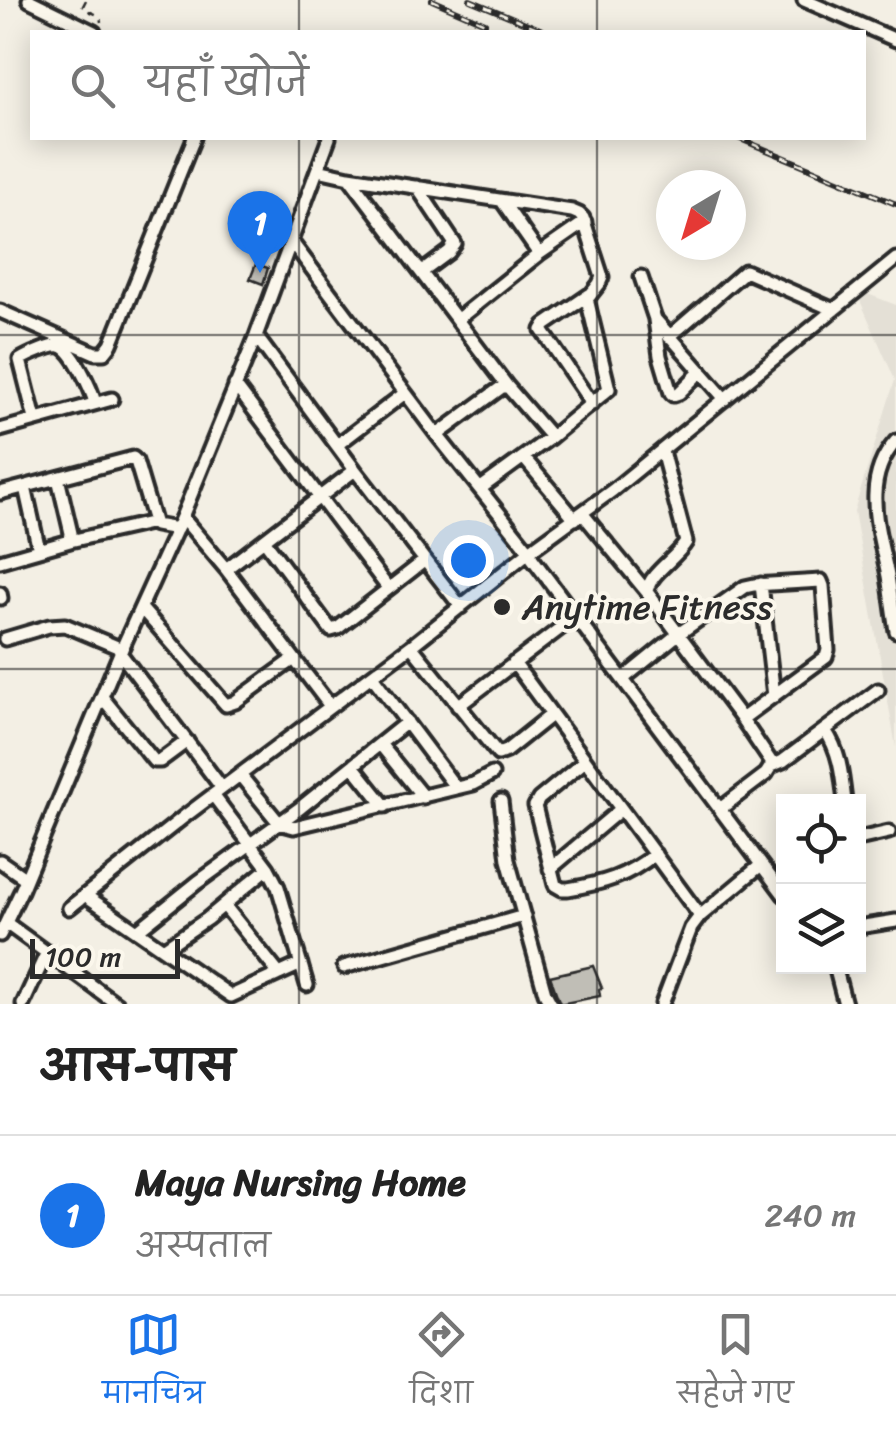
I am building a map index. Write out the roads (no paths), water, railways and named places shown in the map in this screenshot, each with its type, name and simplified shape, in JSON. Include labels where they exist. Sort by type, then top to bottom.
[{"type":"street","points":[[30,0],[90,30]]},
{"type":"street","points":[[804,0],[896,40]]},
{"type":"street","points":[[0,311],[104,354],[193,140]]},
{"type":"street","points":[[109,1002],[47,952],[3,929],[179,523],[256,336],[328,140]]},
{"type":"street","points":[[318,170],[579,214],[602,276],[600,284],[542,330],[592,404]]},
{"type":"street","points":[[349,177],[550,437]]},
{"type":"street","points":[[417,186],[454,244],[422,272]]},
{"type":"street","points":[[502,201],[539,254]]},
{"type":"street","points":[[458,318],[585,222]]},
{"type":"street","points":[[291,241],[778,884]]},
{"type":"street","points":[[68,908],[662,451],[896,258]]},
{"type":"street","points":[[669,336],[745,271],[834,310]]},
{"type":"street","points":[[641,277],[655,319],[671,393],[679,393],[701,371]]},
{"type":"street","points":[[481,488],[607,392],[610,384],[588,302],[590,295]]},
{"type":"street","points":[[655,319],[725,399]]},
{"type":"street","points":[[256,336],[462,607]]},
{"type":"street","points":[[36,420],[20,363],[25,356],[57,346],[65,348],[76,363],[96,403]]},
{"type":"street","points":[[235,384],[388,588]]},
{"type":"street","points":[[437,436],[507,386]]},
{"type":"street","points":[[337,445],[405,393]]},
{"type":"street","points":[[0,430],[112,398]]},
{"type":"street","points":[[896,440],[882,461],[873,493],[896,631]]},
{"type":"street","points":[[647,592],[648,583],[686,542],[662,451]]},
{"type":"street","points":[[0,492],[134,458],[154,522],[157,526],[179,523]]},
{"type":"street","points":[[524,458],[647,592],[742,719],[771,766]]},
{"type":"street","points":[[226,569],[355,470]]},
{"type":"street","points":[[58,478],[70,540]]},
{"type":"street","points":[[25,487],[39,550]]},
{"type":"street","points":[[0,560],[154,522]]},
{"type":"street","points":[[179,523],[226,569],[330,706]]},
{"type":"street","points":[[264,540],[331,630],[424,560]]},
{"type":"street","points":[[622,679],[745,587],[818,580],[824,586],[826,657],[742,719]]},
{"type":"street","points":[[761,584],[774,696]]},
{"type":"street","points":[[141,608],[226,706],[294,659]]},
{"type":"street","points":[[458,706],[575,617]]},
{"type":"street","points":[[6,639],[65,625],[121,651],[187,740],[268,868],[282,897],[307,985]]},
{"type":"street","points":[[411,646],[498,754],[551,715]]},
{"type":"street","points":[[514,663],[700,916]]},
{"type":"street","points":[[372,676],[456,788]]},
{"type":"street","points":[[720,809],[771,766],[878,690]]},
{"type":"street","points":[[102,696],[154,761],[160,761],[187,740]]},
{"type":"street","points":[[136,931],[407,722]]},
{"type":"street","points":[[825,730],[840,759],[844,794]]},
{"type":"street","points":[[380,744],[422,797]]},
{"type":"street","points":[[585,761],[535,806],[555,885],[568,889],[616,879],[655,854]]},
{"type":"street","points":[[353,766],[385,806]]},
{"type":"street","points":[[240,775],[279,824],[294,827],[473,784],[492,774]]},
{"type":"street","points":[[501,801],[508,860],[551,1004]]},
{"type":"street","points":[[550,870],[620,808]]},
{"type":"street","points":[[866,836],[888,832]]},
{"type":"street","points":[[0,860],[26,878]]},
{"type":"street","points":[[662,1004],[684,941],[700,916],[761,865]]},
{"type":"street","points":[[163,949],[224,906],[268,868]]},
{"type":"street","points":[[85,895],[230,996],[302,964]]},
{"type":"street","points":[[224,906],[279,974]]},
{"type":"street","points":[[344,967],[524,916]]},
{"type":"street","points":[[866,926],[896,921]]},
{"type":"street","points":[[22,1004],[47,952]]},
{"type":"street","points":[[837,974],[845,1004]]},
{"type":"railway","points":[[432,0],[485,23]]},
{"type":"railway","points":[[470,0],[542,30]]},
{"type":"railway","points":[[743,140],[896,204]]},
{"type":"place","name":"Maya Nursing Home","points":[[260,273]]},
{"type":"place","name":"Anytime Fitness","points":[[502,607]]}]
